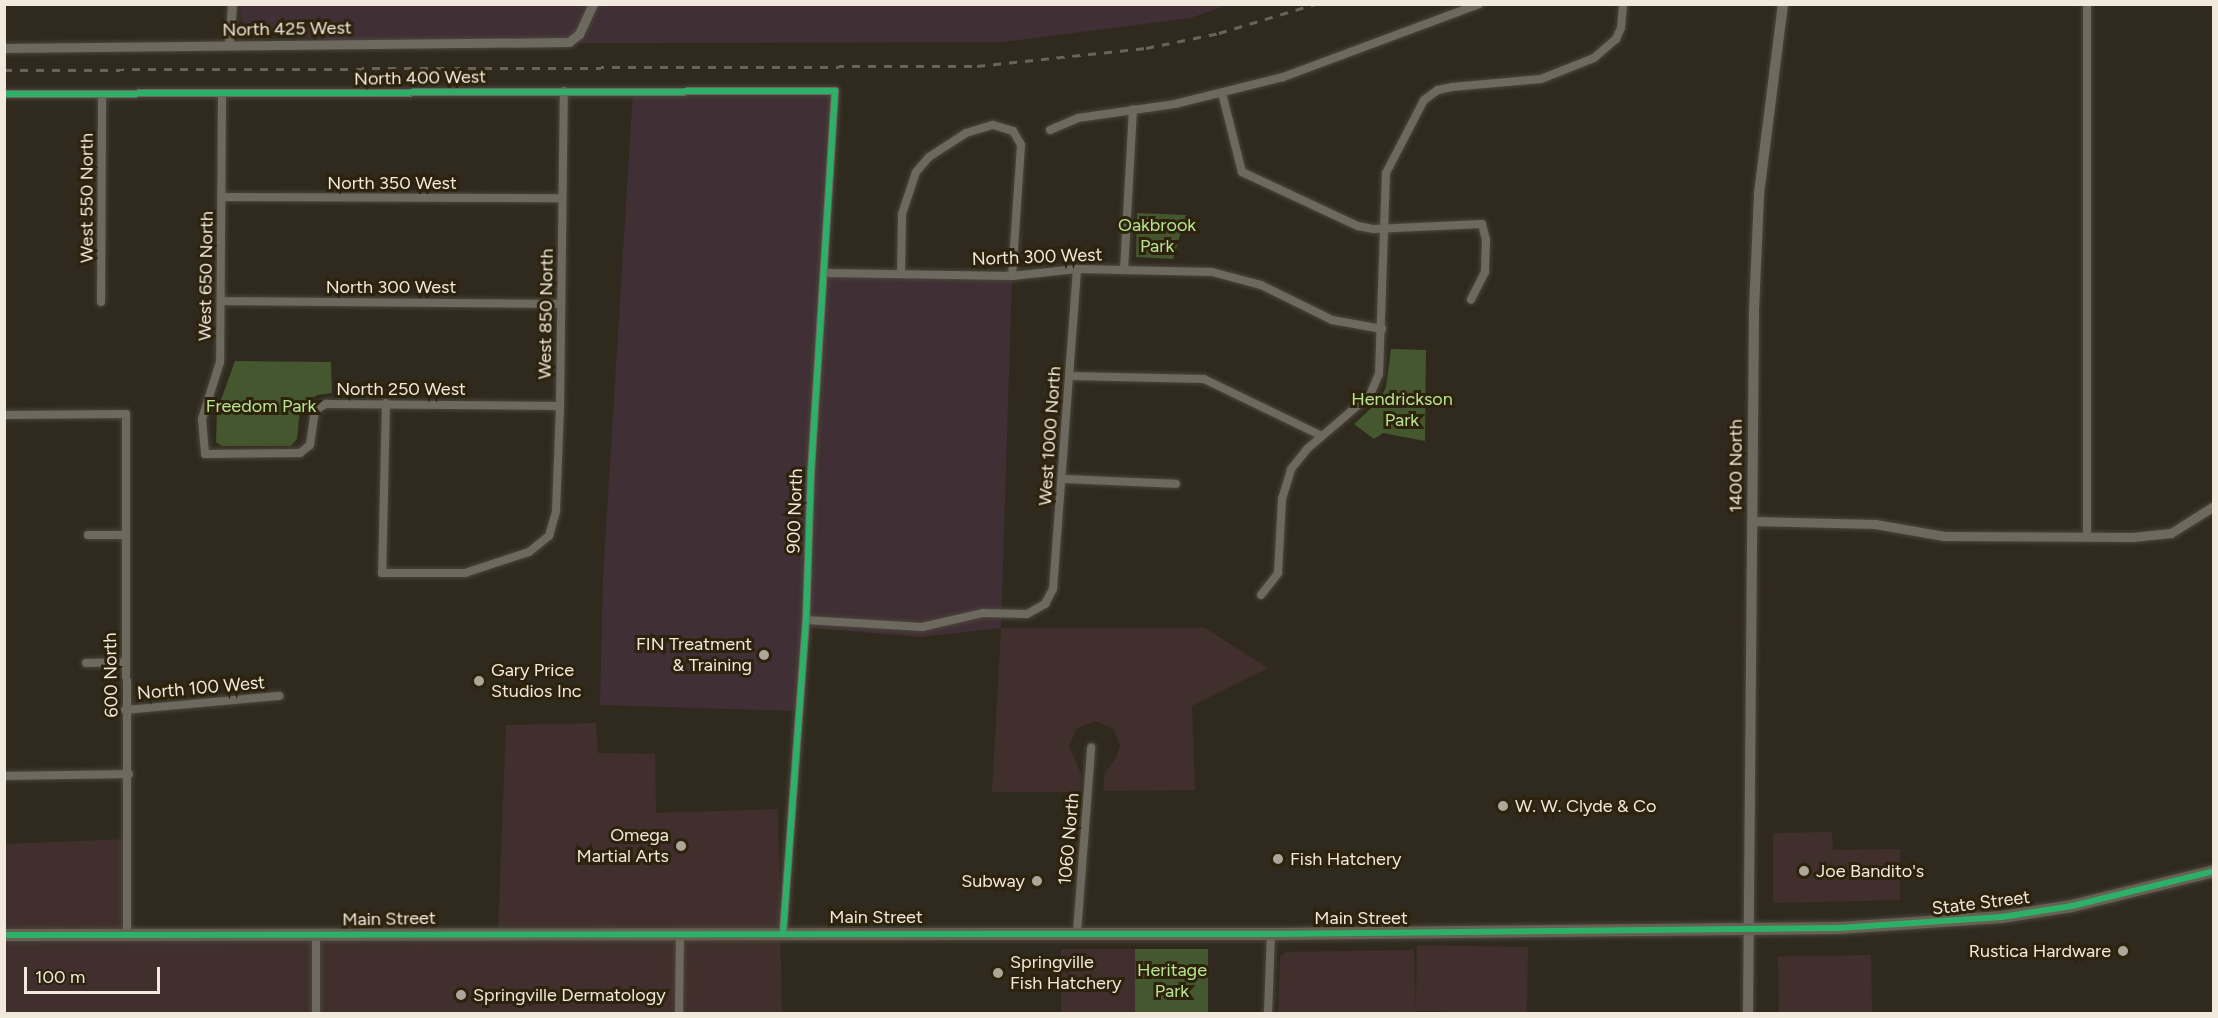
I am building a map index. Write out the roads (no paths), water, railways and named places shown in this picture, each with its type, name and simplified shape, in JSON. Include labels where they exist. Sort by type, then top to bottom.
[{"type":"main road","name":"1400 North","points":[[1748,1014],[1754,310],[1759,194],[1783,4]]},
{"type":"main road","name":"State Street","points":[[1747,928],[1926,924],[2002,917],[2072,906],[2214,872]]},
{"type":"main road","name":"Main Street","points":[[4,935],[783,932],[1271,934],[1747,928]]},
{"type":"street","points":[[229,45],[231,4]]},
{"type":"street","name":"North 425 West","points":[[4,48],[569,42],[579,34],[593,4]]},
{"type":"street","points":[[1050,130],[1078,118],[1222,93],[1333,62],[1479,4]]},
{"type":"street","points":[[1261,595],[1278,573],[1282,499],[1288,476],[1298,458],[1370,394],[1379,374],[1386,229],[1385,185],[1391,157],[1430,95],[1452,87],[1541,79],[1594,58],[1616,39],[1621,28],[1623,4]]},
{"type":"street","points":[[2087,4],[2087,537]]},
{"type":"street","name":"West 850 North","points":[[386,403],[382,573],[465,573],[529,552],[549,536],[556,511],[560,406],[564,91]]},
{"type":"street","name":"North 400 West","points":[[4,94],[835,92]]},
{"type":"street","name":"900 North","points":[[783,932],[806,620],[811,472],[826,273],[835,92]]},
{"type":"street","points":[[1222,93],[1242,172],[1358,226],[1386,229],[1482,224],[1486,240],[1485,272],[1471,300]]},
{"type":"street","name":"West 550 North","points":[[101,302],[102,94]]},
{"type":"street","name":"West 650 North","points":[[206,454],[202,419],[220,362],[222,95]]},
{"type":"street","points":[[1124,270],[1134,109]]},
{"type":"street","points":[[901,274],[905,198],[916,172],[929,157],[979,127],[1000,126],[1016,134],[1021,145],[1012,276]]},
{"type":"street","name":"North 350 West","points":[[222,197],[562,198]]},
{"type":"street","name":"North 300 West","points":[[826,273],[1012,276],[1077,268],[1124,270],[1180,268],[1234,276],[1332,320],[1382,329]]},
{"type":"street","name":"West 1000 North","points":[[806,620],[922,627],[983,613],[1027,614],[1045,604],[1053,589],[1077,268]]},
{"type":"street","name":"North 300 West","points":[[221,301],[561,304]]},
{"type":"street","points":[[1070,376],[1204,379],[1322,436]]},
{"type":"street","name":"North 250 West","points":[[206,454],[292,456],[310,445],[312,416],[319,405],[386,403],[560,406]]},
{"type":"street","name":"600 North","points":[[4,415],[126,414],[125,710],[129,774],[128,935]]},
{"type":"street","points":[[1063,479],[1176,484]]},
{"type":"street","points":[[1752,521],[1875,524],[1944,536],[2087,537],[2171,533],[2214,506]]},
{"type":"street","points":[[88,535],[125,535]]},
{"type":"street","points":[[86,663],[125,662]]},
{"type":"street","name":"North 100 West","points":[[125,710],[279,696]]},
{"type":"street","name":"1060 North","points":[[1077,932],[1091,748]]},
{"type":"street","points":[[4,776],[129,774]]},
{"type":"street","points":[[679,1014],[680,934]]},
{"type":"street","points":[[1268,1014],[1271,934]]},
{"type":"street","points":[[315,935],[315,1014]]},
{"type":"railway","points":[[4,70],[977,66],[1146,48],[1219,33],[1315,4]]},
{"type":"place","name":"FIN Treatment & Training","points":[[764,655]]},
{"type":"place","name":"Gary Price Studios Inc","points":[[479,681]]},
{"type":"place","name":"W. W. Clyde & Co","points":[[1503,806]]},
{"type":"place","name":"Omega Martial Arts","points":[[681,846]]},
{"type":"place","name":"Fish Hatchery","points":[[1278,859]]},
{"type":"place","name":"Joe Bandito's","points":[[1804,871]]},
{"type":"place","name":"Subway","points":[[1037,881]]},
{"type":"place","name":"Rustica Hardware","points":[[2123,951]]},
{"type":"place","name":"Springville Fish Hatchery","points":[[998,973]]},
{"type":"place","name":"Springville Dermatology","points":[[461,995]]},
{"type":"park label","name":"Oakbrook Park","points":[[1157,236]]},
{"type":"park label","name":"Freedom Park","points":[[261,406]]},
{"type":"park label","name":"Hendrickson Park","points":[[1402,410]]},
{"type":"park label","name":"Heritage Park","points":[[1172,981]]}]
